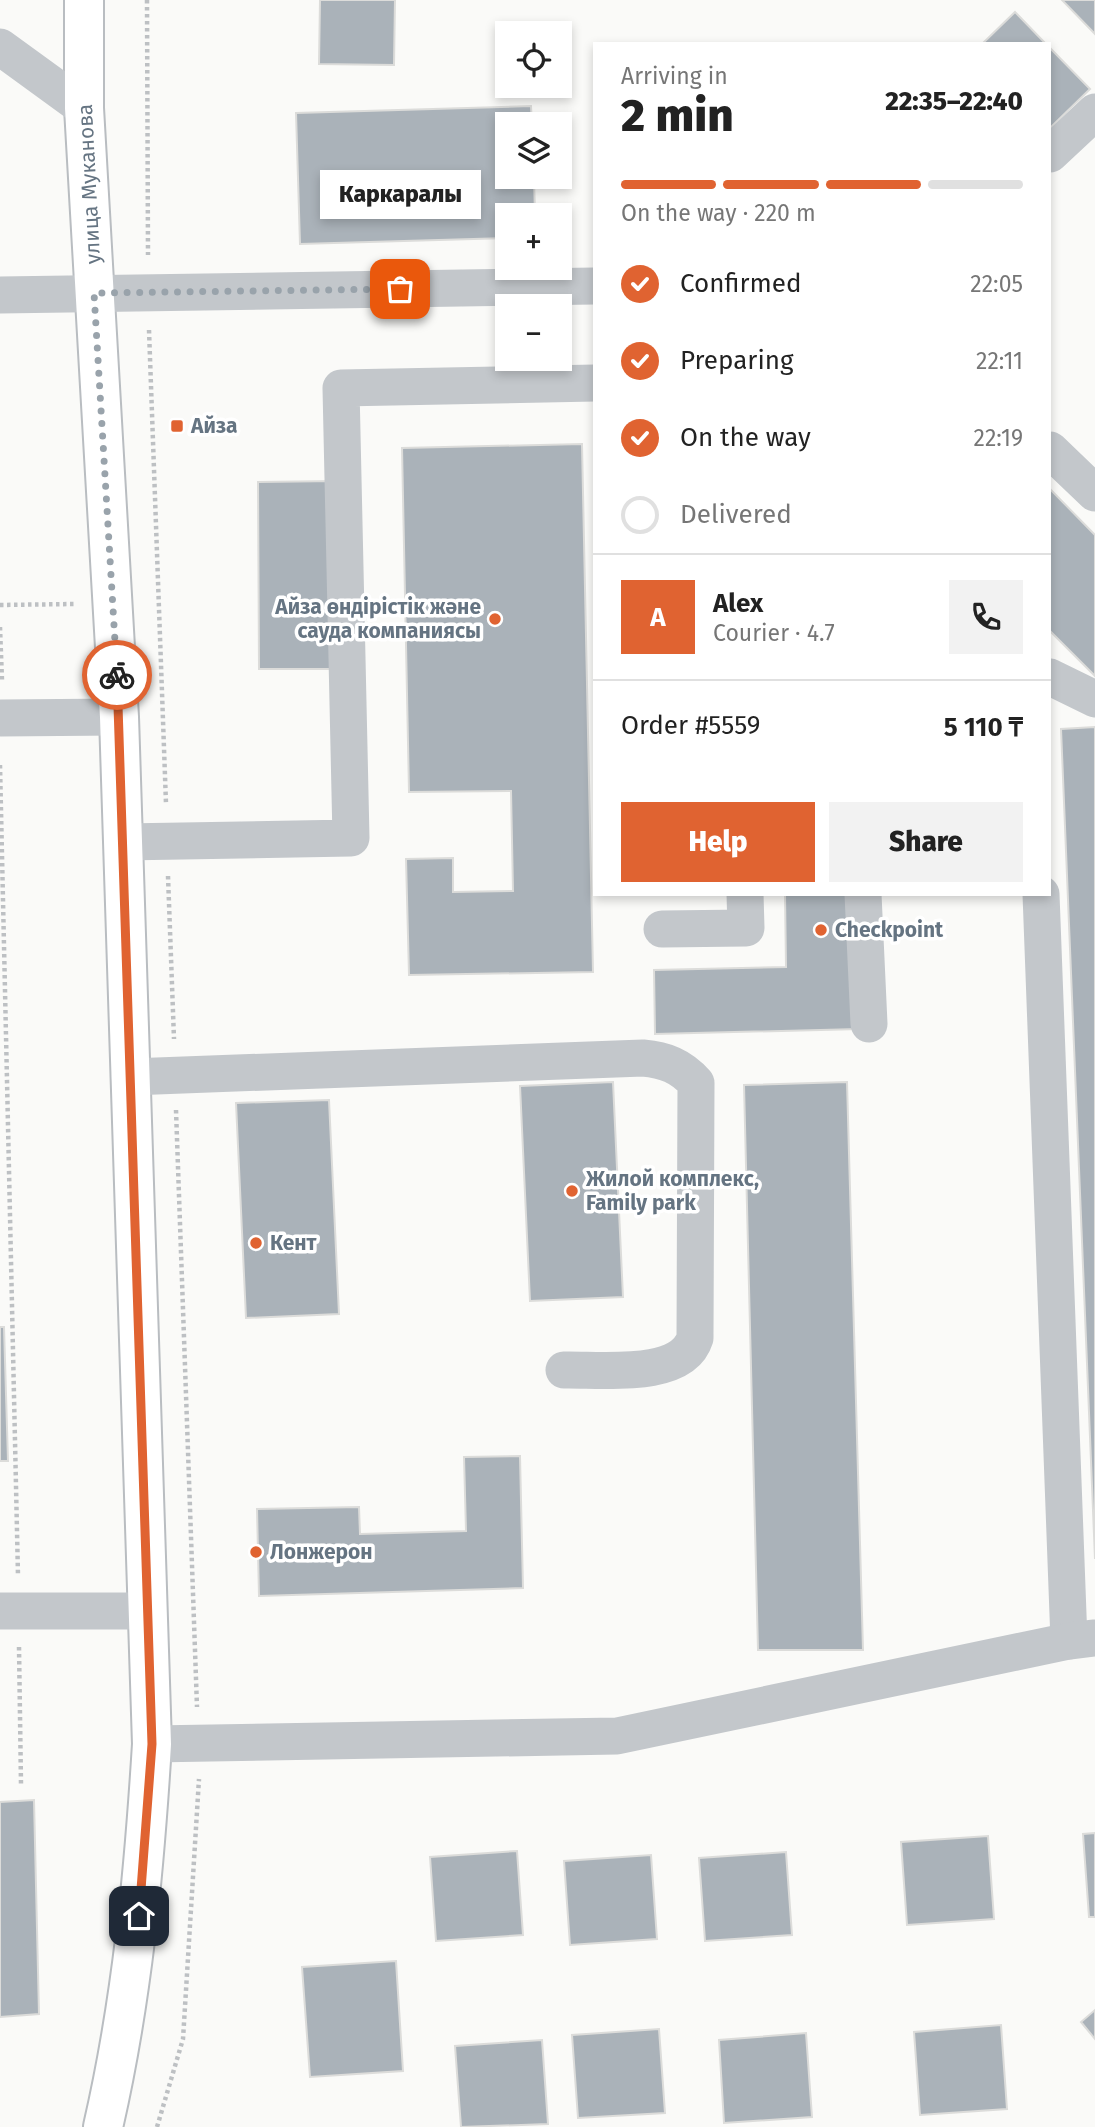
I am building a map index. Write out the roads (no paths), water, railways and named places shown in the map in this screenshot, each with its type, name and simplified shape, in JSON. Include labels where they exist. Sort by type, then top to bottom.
[{"type":"main road","name":"улица Муканова","points":[[84,0],[85,108],[94,293],[119,717],[152,1744],[143,1888],[120,2054],[103,2127]]},
{"type":"street","points":[[0,47],[85,108]]},
{"type":"street","points":[[1051,153],[1095,112]]},
{"type":"street","points":[[0,295],[593,286]]},
{"type":"street","points":[[123,842],[351,838],[341,388],[593,383]]},
{"type":"street","points":[[1051,451],[1095,493]]},
{"type":"street","points":[[1051,677],[1095,699]]},
{"type":"street","points":[[1,718],[119,717]]},
{"type":"street","points":[[662,929],[746,928],[745,896]]},
{"type":"street","points":[[863,896],[869,1024]]},
{"type":"street","points":[[152,1744],[617,1736],[1082,1640],[1041,896]]},
{"type":"street","points":[[131,1077],[643,1058],[665,1060],[687,1072],[696,1083],[695,1338],[692,1347],[662,1367],[564,1370]]},
{"type":"street","points":[[9,1611],[147,1611]]},
{"type":"place","name":"Каркаралы","points":[[400,289]]},
{"type":"place","name":"Айза","points":[[177,426]]},
{"type":"place","name":"Айза өндірістік және сауда компаниясы","points":[[495,619]]},
{"type":"place","name":"Checkpoint","points":[[821,930]]},
{"type":"place","name":"Жилой комплекс, Family park","points":[[572,1191]]},
{"type":"place","name":"Кент","points":[[256,1243]]},
{"type":"place","name":"Лонжерон","points":[[256,1552]]}]
